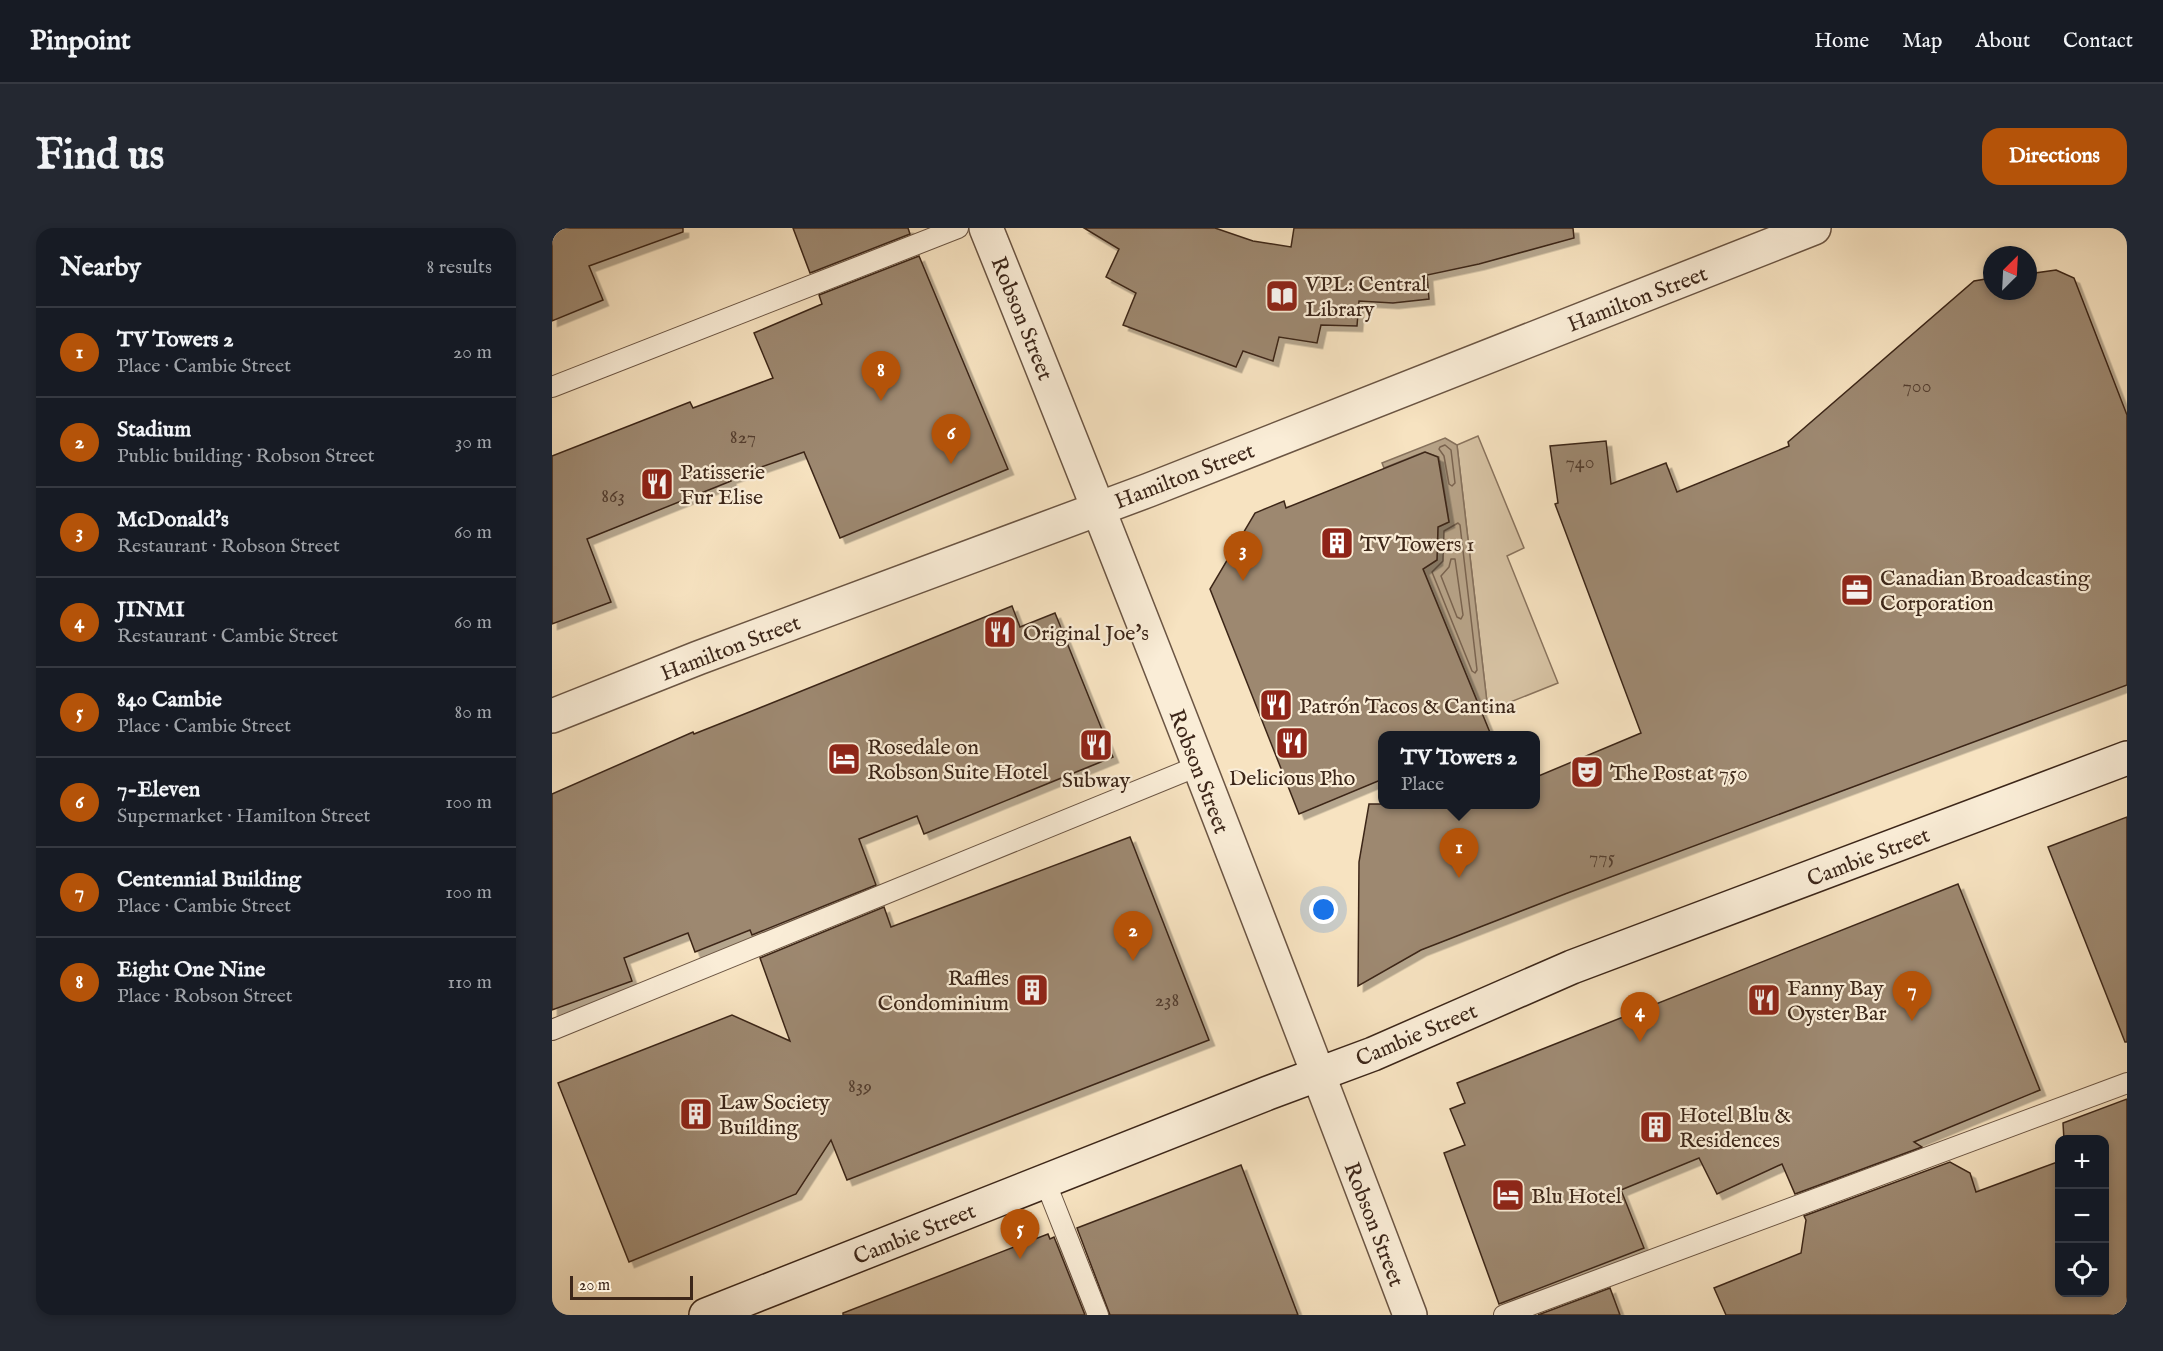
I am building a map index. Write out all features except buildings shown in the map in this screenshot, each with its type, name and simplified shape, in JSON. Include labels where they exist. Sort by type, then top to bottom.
[{"type":"street","name":"Robson Street","points":[[986,228],[1099,508],[1319,1073],[1410,1315]]},
{"type":"street","name":"Hamilton Street","points":[[552,716],[698,658],[1099,508],[1814,228]]},
{"type":"street","name":"Cambie Street","points":[[706,1315],[1319,1073],[1373,1054],[1572,968],[2127,758]]},
{"type":"lane","points":[[552,387],[958,228]]},
{"type":"lane","points":[[552,1030],[1198,766]]},
{"type":"lane","points":[[1504,1315],[2127,1083]]},
{"type":"lane","points":[[2105,1092],[2127,1101]]},
{"type":"lane","points":[[1045,1181],[1098,1315]]},
{"type":"shaded area","points":[[1478,436],[1524,548],[1507,556],[1558,683],[1488,711],[1457,445]]},
{"type":"water","points":[[1445,438],[1457,445],[1488,711],[1482,714],[1423,569],[1437,560],[1438,527],[1449,522],[1439,457],[1424,452],[1384,468],[1382,463]]},
{"type":"place","name":"VPL: Central Library","points":[[1282,296]]},
{"type":"place","name":"Eight One Nine","points":[[881,401]]},
{"type":"place","name":"7-Eleven","points":[[951,464]]},
{"type":"place","name":"Patisserie Fur Elise","points":[[657,484]]},
{"type":"place","name":"TV Towers 1","points":[[1337,543]]},
{"type":"place","name":"McDonald's","points":[[1243,581]]},
{"type":"place","name":"Canadian Broadcasting Corporation","points":[[1857,590]]},
{"type":"place","name":"Original Joe's","points":[[1000,632]]},
{"type":"place","name":"Patrón Tacos & Cantina","points":[[1276,705]]},
{"type":"place","name":"Delicious Pho","points":[[1292,743]]},
{"type":"place","name":"Subway","points":[[1096,745]]},
{"type":"place","name":"Rosedale on Robson Suite Hotel","points":[[844,759]]},
{"type":"place","name":"The Post at 750","points":[[1587,772]]},
{"type":"place","name":"TV Towers 2","points":[[1459,878]]},
{"type":"place","name":"Stadium","points":[[1133,961]]},
{"type":"place","name":"Raffles Condominium","points":[[1032,990]]},
{"type":"place","name":"Fanny Bay Oyster Bar","points":[[1764,1000]]},
{"type":"place","name":"Centennial Building","points":[[1912,1021]]},
{"type":"place","name":"JINMI","points":[[1640,1042]]},
{"type":"place","name":"Law Society Building","points":[[696,1114]]},
{"type":"place","name":"Hotel Blu & Residences","points":[[1656,1127]]},
{"type":"place","name":"Blu Hotel","points":[[1508,1195]]},
{"type":"place","name":"840 Cambie","points":[[1020,1259]]}]
